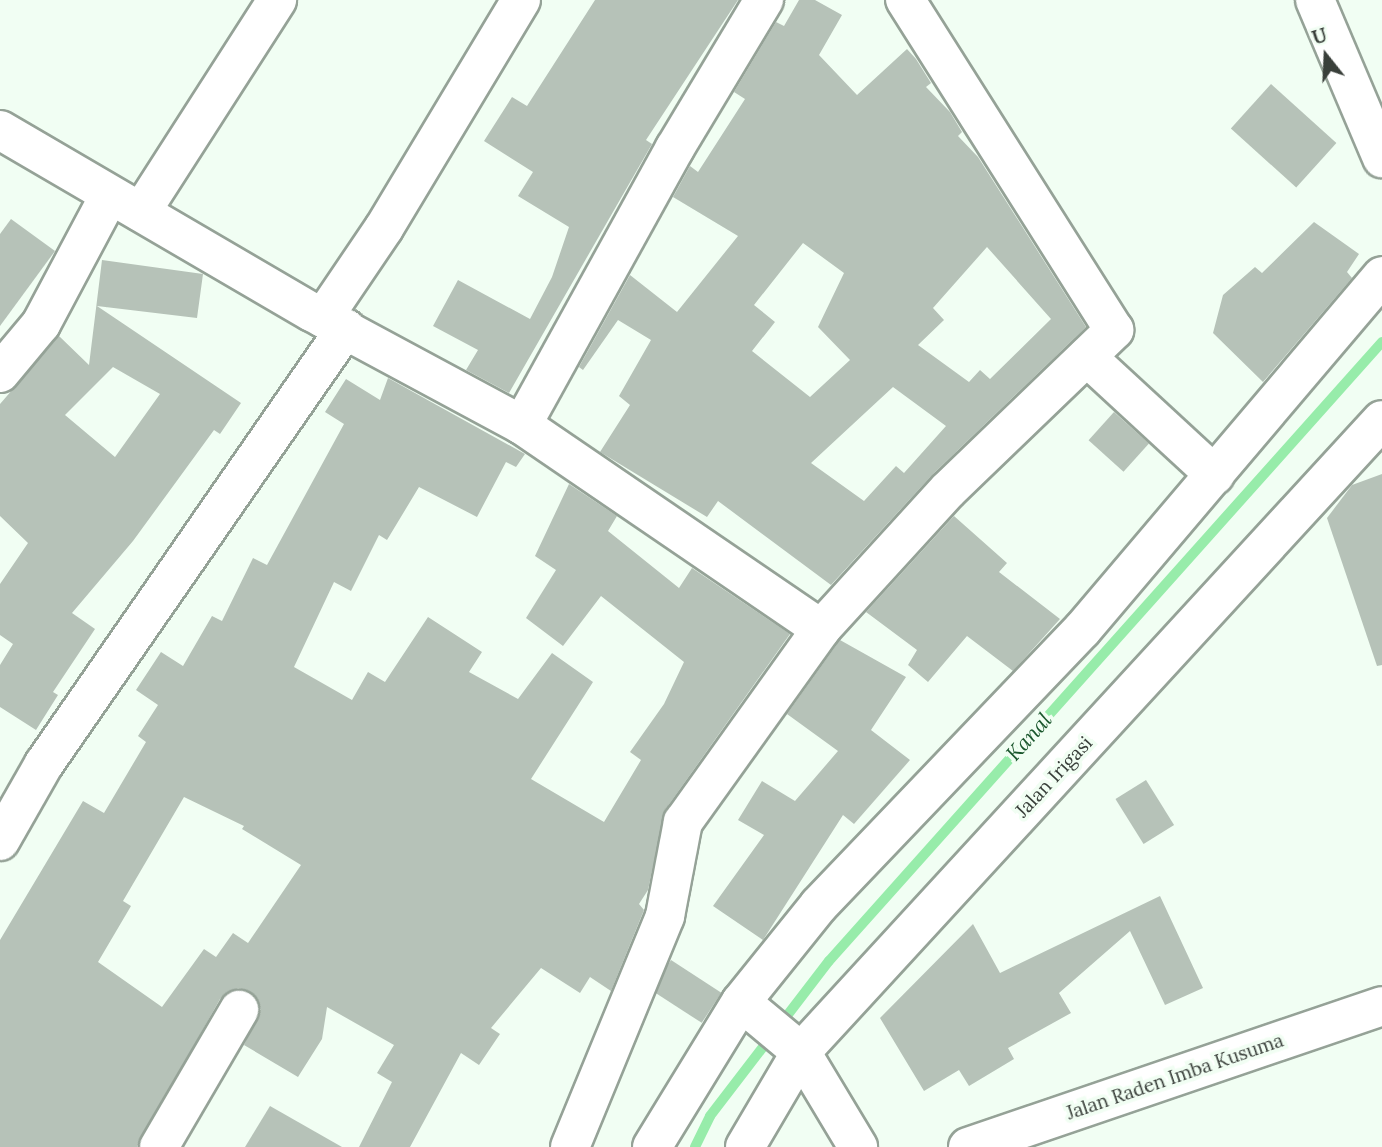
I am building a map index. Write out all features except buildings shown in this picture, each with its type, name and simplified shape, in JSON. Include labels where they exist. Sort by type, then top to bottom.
[{"type":"street","points":[[0,373],[41,324],[125,204],[277,0]]},
{"type":"street","points":[[0,841],[44,764],[334,323],[384,228],[521,0]]},
{"type":"street","points":[[522,425],[675,148],[764,0]]},
{"type":"street","points":[[570,1147],[666,916],[683,822],[821,629],[948,490],[1111,335],[1110,317],[905,0]]},
{"type":"street","points":[[1315,0],[1382,158]]},
{"type":"street","points":[[0,130],[334,323],[522,425],[821,629]]},
{"type":"street","points":[[652,1147],[743,1004],[819,905],[1082,630],[1382,276]]},
{"type":"street","points":[[1087,358],[1215,475]]},
{"type":"street","name":"Jalan Irigasi","points":[[745,1147],[797,1050],[1382,420]]},
{"type":"street","points":[[743,1004],[797,1050],[858,1147]]},
{"type":"street","name":"Jalan Raden Imba Kusuma","points":[[968,1147],[1382,1006]]},
{"type":"street","points":[[159,1147],[239,1010]]},
{"type":"waterway","name":"Kanal","points":[[695,1147],[710,1116],[829,961],[1382,342]]}]
